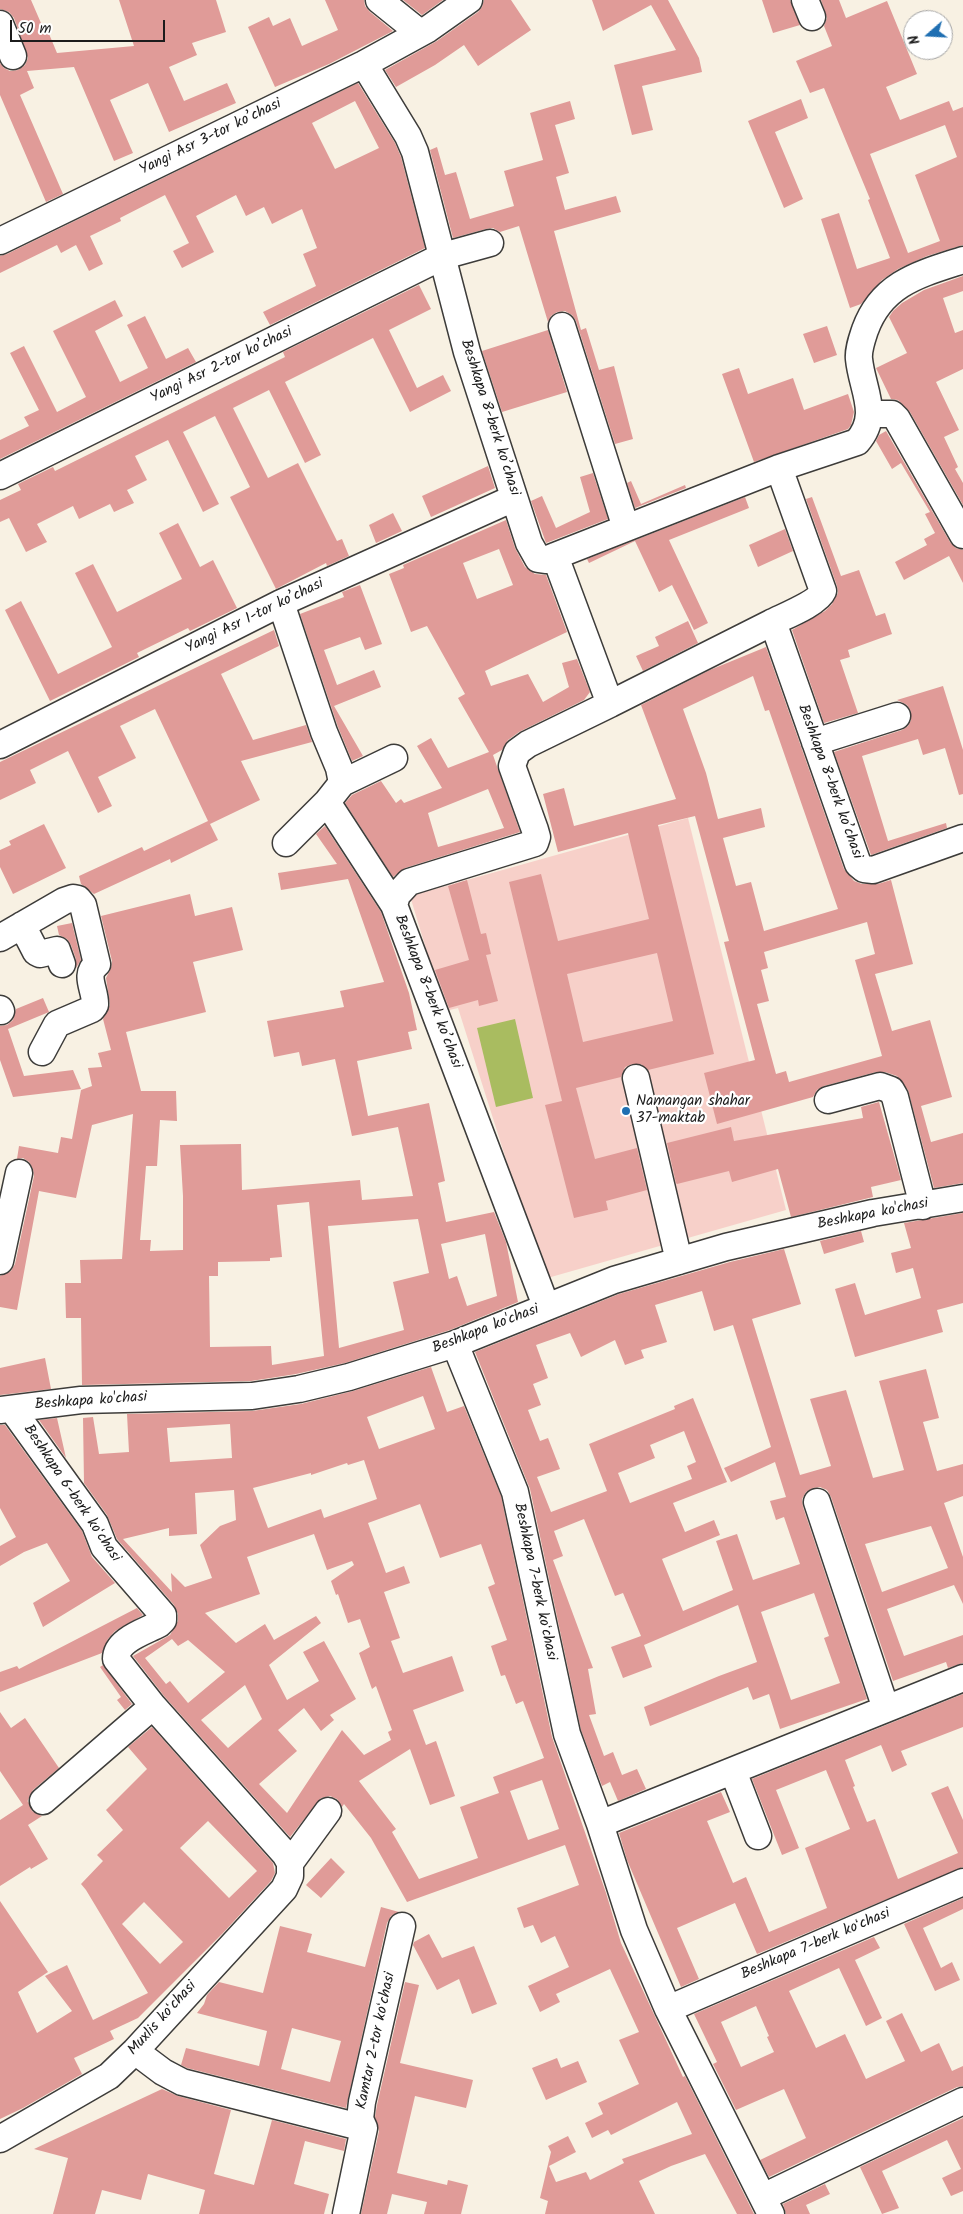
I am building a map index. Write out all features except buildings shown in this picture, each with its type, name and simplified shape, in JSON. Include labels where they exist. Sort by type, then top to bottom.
[{"type":"street","points":[[379,0],[420,33]]},
{"type":"street","name":"Yangi Asr 3-tor koʼchasi","points":[[0,241],[364,64],[420,33],[469,0]]},
{"type":"street","points":[[0,24],[13,56]]},
{"type":"street","name":"Beshkapa 8-berk koʼchasi","points":[[364,64],[408,136],[415,152],[467,352],[514,498],[534,554],[538,559],[545,560],[779,468],[857,442],[865,434],[870,414]]},
{"type":"street","name":"Yangi Asr 2-tor koʼchasi","points":[[0,476],[443,256],[490,243]]},
{"type":"street","points":[[963,260],[916,275],[896,287],[880,303],[868,322],[861,341],[858,358],[870,414],[892,414],[897,418],[963,534]]},
{"type":"street","points":[[562,326],[626,528]]},
{"type":"street","name":"Beshkapa 8-berk koʼchasi","points":[[546,1306],[394,905],[397,895],[408,882],[535,843],[537,837],[512,766],[517,752],[528,744],[773,622],[821,596],[823,590],[779,468]]},
{"type":"street","name":"Yangi Asr 1-tor koʼchasi","points":[[0,745],[280,603],[514,498]]},
{"type":"street","points":[[555,556],[610,704]]},
{"type":"street","points":[[280,603],[324,732],[339,768],[335,792],[394,905]]},
{"type":"street","name":"Beshkapa 8-berk koʼchasi","points":[[773,622],[858,864],[864,869],[873,870],[963,838]]},
{"type":"street","points":[[815,742],[898,716]]},
{"type":"street","points":[[286,842],[335,792],[394,758]]},
{"type":"street","points":[[0,938],[64,901],[72,898],[78,899],[83,905],[97,964],[91,968],[89,974],[94,1005],[92,1009],[64,1019],[57,1024],[42,1052]]},
{"type":"street","points":[[22,925],[36,952],[40,954],[57,950],[62,964]]},
{"type":"street","points":[[636,1078],[679,1261]]},
{"type":"street","points":[[828,1100],[880,1086],[891,1090],[895,1097],[923,1206]]},
{"type":"street","points":[[0,1261],[19,1173]]},
{"type":"street","name":"Beshkapa ko'chasi","points":[[6,1409],[80,1400],[252,1396],[280,1392],[349,1376],[455,1344],[614,1280],[679,1261],[828,1222],[963,1198]]},
{"type":"street","name":"Beshkapa 7-berk koʻchasi","points":[[455,1344],[515,1492],[567,1734],[600,1824],[634,1930],[668,2009],[767,2205],[963,2101]]},
{"type":"street","name":"Beshkapa 6-berk koʻchasi","points":[[6,1409],[95,1524],[104,1547],[163,1615],[163,1620],[159,1624],[120,1645],[116,1651],[116,1660],[153,1706],[285,1854],[290,1863]]},
{"type":"street","points":[[817,1502],[886,1709]]},
{"type":"street","points":[[600,1824],[963,1678]]},
{"type":"street","points":[[43,1801],[153,1706]]},
{"type":"street","points":[[733,1771],[758,1836]]},
{"type":"street","points":[[290,1863],[328,1811]]},
{"type":"street","name":"Muxlis koʻchasi","points":[[0,2139],[109,2076],[135,2051],[284,1889],[290,1876],[290,1863]]},
{"type":"street","name":"Beshkapa 7-berk koʻchasi","points":[[668,2009],[963,1882]]},
{"type":"street","name":"Kamtar 2-tor koʻchasi","points":[[346,2214],[364,2128],[360,2119],[362,2102],[402,1926]]},
{"type":"street","points":[[135,2051],[163,2072],[182,2082],[364,2128]]},
{"type":"shaded area","name":"Namangan shahar 37-maktab","points":[[688,818],[786,1210],[544,1279],[458,1008],[445,1011],[410,896]]},
{"type":"green space","points":[[515,1019],[533,1098],[496,1107],[477,1028]]},
{"type":"place","name":"Namangan shahar 37-maktab","points":[[626,1111]]}]
